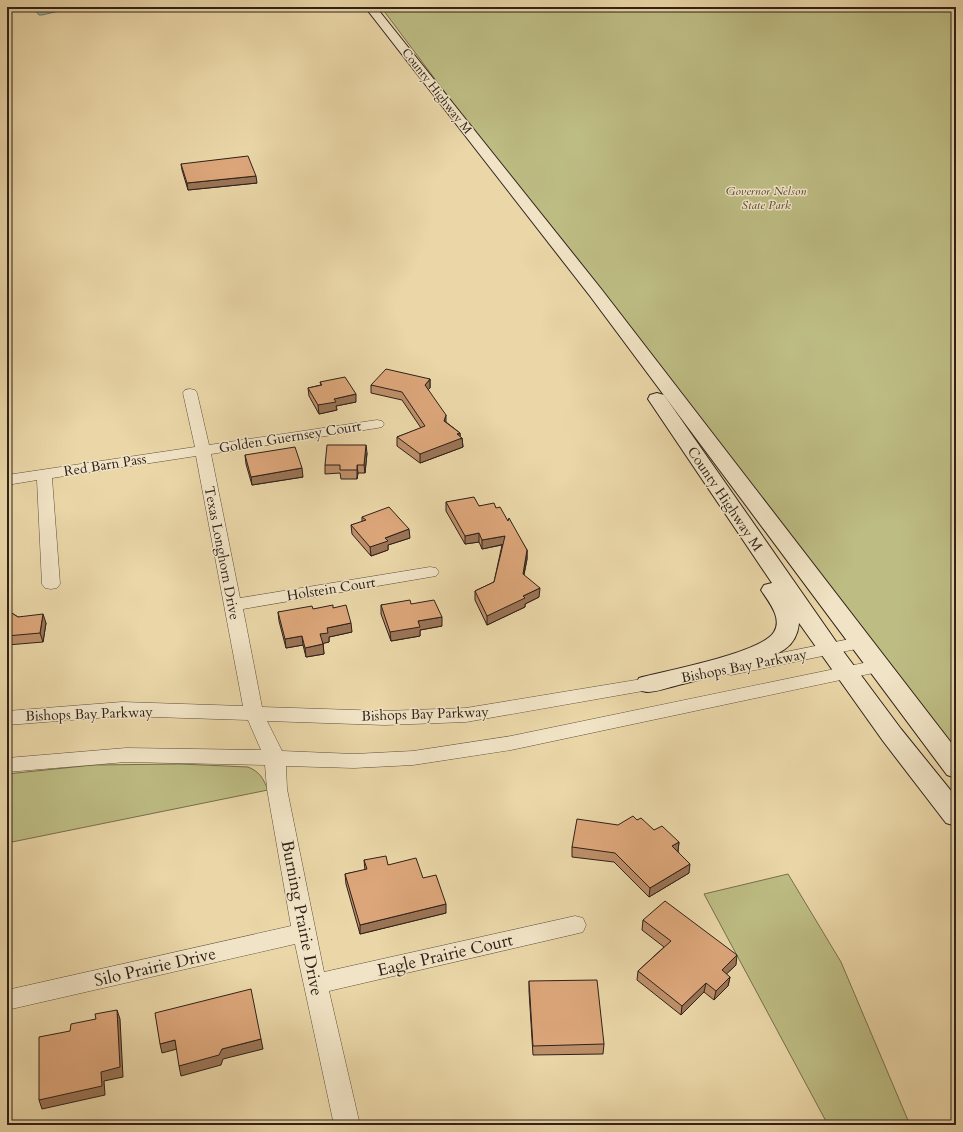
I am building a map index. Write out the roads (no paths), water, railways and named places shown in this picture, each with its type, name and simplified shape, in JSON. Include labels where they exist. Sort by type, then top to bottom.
[{"type":"main road","name":"County Highway M","points":[[370,7],[596,293],[956,768]]},
{"type":"main road","name":"County Highway M","points":[[503,176],[526,213],[686,441],[829,649],[956,816]]},
{"type":"main road","points":[[648,684],[754,655],[773,646],[784,637],[788,627],[786,612],[732,533],[712,496],[686,441]]},
{"type":"street","name":"Texas Longhorn Drive","points":[[190,393],[203,450],[254,713]]},
{"type":"street","name":"Golden Guernsey Court","points":[[203,450],[377,424]]},
{"type":"street","name":"Red Barn Pass","points":[[7,480],[203,450]]},
{"type":"street","points":[[44,475],[51,584]]},
{"type":"street","name":"Holstein Court","points":[[232,605],[430,572]]},
{"type":"street","name":"Bishops Bay Parkway","points":[[7,718],[122,709],[385,718],[466,715],[648,684],[860,643]]},
{"type":"street","name":"Bishops Bay Parkway","points":[[7,765],[126,755],[194,755],[354,761],[413,758],[511,743],[878,666]]},
{"type":"street","name":"Burning Prairie Drive","points":[[254,713],[275,758],[277,789],[304,933],[347,1125]]},
{"type":"street","name":"Eagle Prairie Court","points":[[315,984],[575,925]]},
{"type":"street","name":"Silo Prairie Drive","points":[[7,1000],[304,933]]},
{"type":"water","points":[[39,7],[76,7],[39,15],[35,10]]},
{"type":"park label","name":"Governor Nelson State Park","points":[[766,198]]}]
